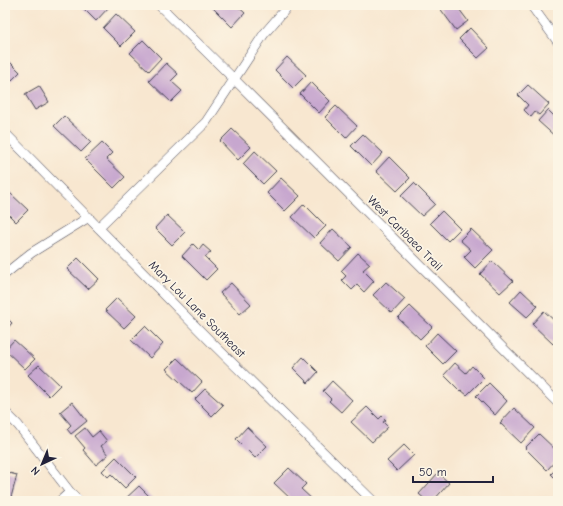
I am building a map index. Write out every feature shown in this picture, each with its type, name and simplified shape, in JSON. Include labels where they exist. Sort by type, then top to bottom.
[{"type":"street","name":"West Caribaea Trail","points":[[158,5],[558,403]]},
{"type":"street","points":[[99,227],[206,122],[264,34],[289,5]]},
{"type":"street","points":[[531,5],[558,42]]},
{"type":"street","name":"Mary Lou Lane Southeast","points":[[5,133],[211,342],[373,501]]},
{"type":"street","points":[[5,274],[31,252],[89,217]]},
{"type":"street","points":[[5,412],[18,425],[70,492],[79,501]]},
{"type":"street","points":[[60,501],[70,492]]},
{"type":"building","points":[[80,5],[107,5],[109,7],[96,21]]},
{"type":"building","points":[[210,5],[236,5],[245,13],[232,27]]},
{"type":"building","points":[[441,5],[456,5],[468,21],[456,30],[439,7]]},
{"type":"building","points":[[116,14],[135,32],[121,46],[103,28]]},
{"type":"building","points":[[470,28],[489,48],[478,58],[459,39]]},
{"type":"building","points":[[143,40],[161,58],[149,71],[130,53]]},
{"type":"building","points":[[5,57],[20,72],[9,83],[5,79]]},
{"type":"building","points":[[287,57],[306,75],[293,88],[275,70]]},
{"type":"building","points":[[166,63],[178,74],[171,81],[182,91],[171,102],[149,81]]},
{"type":"building","points":[[311,82],[330,101],[319,113],[300,94]]},
{"type":"building","points":[[528,85],[549,104],[539,115],[535,112],[531,117],[524,110],[528,105],[518,95]]},
{"type":"building","points":[[39,86],[49,102],[35,110],[25,94]]},
{"type":"building","points":[[336,106],[357,126],[346,138],[325,117]]},
{"type":"building","points":[[548,110],[558,120],[558,139],[538,121]]},
{"type":"building","points":[[64,116],[91,142],[81,152],[54,126]]},
{"type":"building","points":[[232,129],[251,147],[238,160],[220,141]]},
{"type":"building","points":[[363,134],[383,153],[371,166],[351,146]]},
{"type":"building","points":[[102,143],[112,153],[106,159],[125,177],[114,188],[85,159]]},
{"type":"building","points":[[255,151],[276,171],[263,184],[243,164]]},
{"type":"building","points":[[389,157],[410,178],[397,191],[376,171]]},
{"type":"building","points":[[281,178],[300,196],[285,211],[267,193]]},
{"type":"building","points":[[414,183],[435,204],[422,216],[401,196]]},
{"type":"building","points":[[10,193],[28,210],[16,222],[5,211],[5,199]]},
{"type":"building","points":[[304,204],[326,226],[314,238],[292,217]]},
{"type":"building","points":[[442,211],[460,229],[448,241],[430,223]]},
{"type":"building","points":[[167,215],[185,232],[172,245],[155,228]]},
{"type":"building","points":[[333,229],[352,247],[339,261],[320,243]]},
{"type":"building","points":[[471,229],[493,250],[475,268],[464,257],[471,250],[460,240]]},
{"type":"building","points":[[193,244],[199,250],[203,245],[211,252],[205,257],[217,269],[206,280],[182,256]]},
{"type":"building","points":[[358,253],[370,264],[363,270],[374,281],[364,292],[357,285],[352,290],[342,280],[346,276],[341,271]]},
{"type":"building","points":[[78,258],[99,279],[88,289],[67,269]]},
{"type":"building","points":[[492,261],[513,281],[500,293],[480,274]]},
{"type":"building","points":[[386,282],[405,299],[392,313],[373,295]]},
{"type":"building","points":[[231,283],[251,304],[240,314],[220,293]]},
{"type":"building","points":[[521,290],[538,306],[527,317],[510,302]]},
{"type":"building","points":[[117,298],[136,316],[124,328],[105,310]]},
{"type":"building","points":[[410,306],[432,327],[420,339],[398,318]]},
{"type":"building","points":[[544,311],[558,324],[558,339],[553,344],[532,324]]},
{"type":"building","points":[[5,316],[12,323],[5,331]]},
{"type":"building","points":[[145,326],[163,344],[150,358],[131,340]]},
{"type":"building","points":[[437,333],[456,351],[443,364],[425,346]]},
{"type":"building","points":[[14,340],[35,359],[25,369],[5,350]]},
{"type":"building","points":[[303,357],[318,372],[308,383],[293,368]]},
{"type":"building","points":[[177,358],[202,382],[192,393],[166,369]]},
{"type":"building","points":[[455,363],[466,373],[472,366],[484,378],[467,395],[461,390],[460,391],[444,375]]},
{"type":"building","points":[[39,365],[60,385],[49,396],[28,375]]},
{"type":"building","points":[[332,381],[352,400],[341,412],[329,401],[331,399],[323,391]]},
{"type":"building","points":[[489,383],[507,401],[495,415],[476,396]]},
{"type":"building","points":[[205,389],[223,405],[212,416],[195,399]]},
{"type":"building","points":[[72,402],[87,421],[71,434],[67,429],[71,425],[60,412]]},
{"type":"building","points":[[367,407],[379,419],[382,416],[386,420],[383,422],[388,427],[372,442],[351,422]]},
{"type":"building","points":[[514,408],[535,428],[521,443],[500,423]]},
{"type":"building","points":[[247,427],[267,446],[255,458],[236,439]]},
{"type":"building","points":[[85,428],[92,437],[99,431],[107,441],[101,446],[108,455],[96,465],[83,450],[85,448],[75,436]]},
{"type":"building","points":[[539,434],[558,452],[558,458],[547,470],[525,448]]},
{"type":"building","points":[[404,445],[414,455],[397,471],[387,461]]},
{"type":"building","points":[[116,457],[136,477],[125,488],[111,474],[108,477],[102,471]]},
{"type":"building","points":[[558,467],[558,481],[551,474]]},
{"type":"building","points":[[289,468],[306,484],[301,489],[314,501],[293,501],[274,483]]},
{"type":"building","points":[[5,472],[17,475],[10,501],[5,501]]},
{"type":"building","points":[[438,473],[449,483],[433,501],[427,501],[419,494]]},
{"type":"building","points":[[139,486],[154,501],[123,501]]}]
